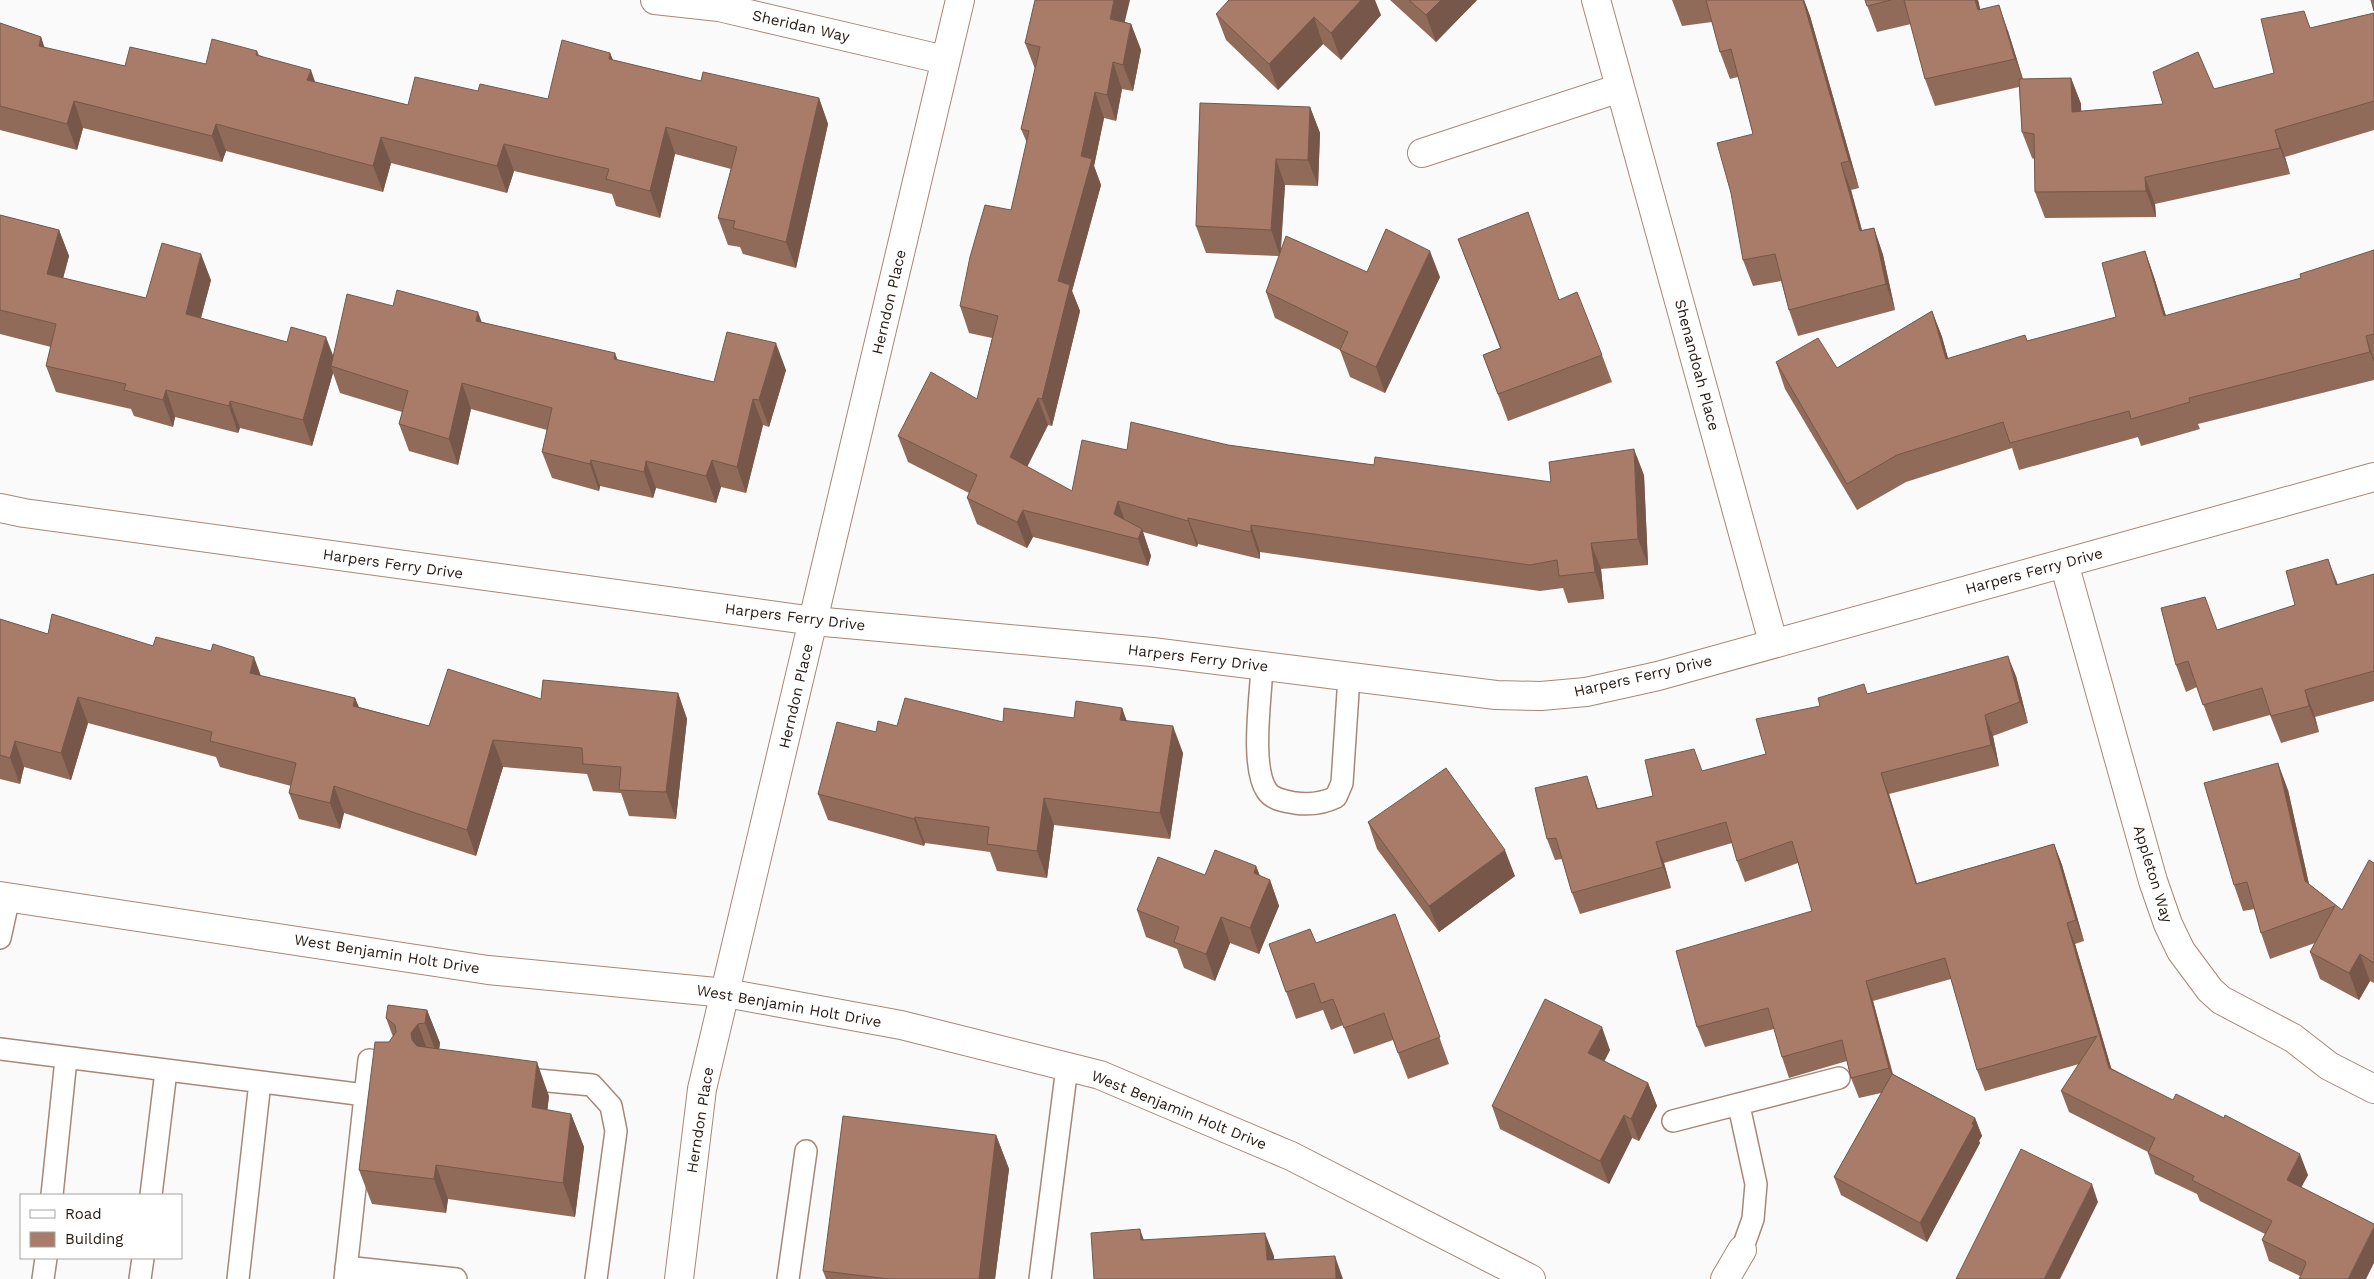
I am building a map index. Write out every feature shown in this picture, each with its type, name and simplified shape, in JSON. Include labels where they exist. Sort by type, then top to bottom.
[{"type":"street","name":"Sheridan Way","points":[[655,0],[720,7],[945,60]]},
{"type":"street","name":"Herndon Place","points":[[679,1279],[702,1089],[960,0]]},
{"type":"street","name":"Shenandoah Place","points":[[1596,0],[1773,642]]},
{"type":"street","points":[[1422,153],[1620,88]]},
{"type":"street","name":"Harpers Ferry Drive","points":[[0,508],[24,514],[814,621],[1143,651],[1496,695],[1541,696],[1586,692],[1649,678],[1773,642],[2374,477]]},
{"type":"street","name":"Appleton Way","points":[[2064,563],[2153,881],[2168,924],[2181,951],[2210,990],[2221,1000],[2293,1038],[2329,1066],[2374,1089]]},
{"type":"street","name":"West Benjamin Holt Drive","points":[[5,896],[488,970],[726,993],[901,1025],[1100,1075],[1291,1156],[1531,1279]]},
{"type":"street","points":[[1725,1279],[1742,1250]]},
{"type":"lane","points":[[1262,666],[1258,748],[1259,772],[1267,792],[1280,801],[1307,805],[1324,803],[1336,798],[1342,782],[1349,676]]},
{"type":"lane","points":[[0,938],[5,896]]},
{"type":"lane","points":[[0,1049],[66,1059],[365,1095]]},
{"type":"lane","points":[[52,1194],[66,1059]]},
{"type":"lane","points":[[396,1064],[369,1060],[346,1273],[456,1279]]},
{"type":"lane","points":[[1040,1279],[1067,1067]]},
{"type":"lane","points":[[151,1194],[166,1071]]},
{"type":"lane","points":[[494,1076],[592,1085],[611,1106],[616,1131],[596,1279]]},
{"type":"lane","points":[[1673,1121],[1739,1106],[1839,1078]]},
{"type":"lane","points":[[238,1279],[260,1082]]},
{"type":"lane","points":[[1739,1106],[1756,1184],[1753,1219],[1742,1250]]},
{"type":"lane","points":[[788,1279],[806,1151]]},
{"type":"lane","points":[[43,1279],[46,1259]]},
{"type":"lane","points":[[140,1279],[143,1259]]},
{"type":"building","points":[[1035,0],[1114,0],[1110,19],[1131,24],[1123,65],[1113,62],[1107,95],[1095,92],[1081,156],[1092,159],[1058,281],[1070,285],[1042,399],[1038,398],[1010,457],[1072,491],[1082,440],[1127,450],[1131,422],[1228,445],[1374,465],[1375,457],[1551,482],[1549,462],[1634,449],[1638,539],[1591,543],[1595,572],[1559,576],[1557,560],[1530,565],[1251,525],[1251,532],[1188,518],[1188,521],[1118,501],[1114,514],[1142,529],[1138,539],[1023,510],[1017,522],[967,498],[977,475],[898,436],[931,372],[977,399],[998,316],[960,306],[970,257],[985,205],[1011,210],[1029,131],[1021,129],[1040,47],[1025,43]]},
{"type":"building","points":[[1229,0],[1361,0],[1331,33],[1314,17],[1269,64],[1216,14]]},
{"type":"building","points":[[1409,0],[1441,0],[1426,15]]},
{"type":"building","points":[[1706,0],[1803,0],[1849,161],[1841,163],[1860,231],[1874,228],[1886,284],[1789,310],[1775,254],[1743,260],[1731,193],[1717,143],[1753,134],[1731,49],[1720,52]]},
{"type":"building","points":[[1865,0],[1891,0],[1867,6]]},
{"type":"building","points":[[1904,0],[1975,0],[1978,10],[1999,5],[2015,59],[1925,79]]},
{"type":"building","points":[[2371,0],[2374,0],[2374,11]]},
{"type":"building","points":[[2304,11],[2310,28],[2374,13],[2374,101],[2275,130],[2280,148],[2145,177],[2146,191],[2035,192],[2034,134],[2022,132],[2019,79],[2071,78],[2072,112],[2163,104],[2153,72],[2198,52],[2214,89],[2274,73],[2261,19]]},
{"type":"building","points":[[0,23],[41,37],[39,46],[125,66],[130,47],[206,64],[212,39],[257,51],[256,55],[311,70],[307,80],[408,105],[415,77],[478,91],[480,84],[548,99],[562,40],[610,53],[609,59],[701,81],[703,72],[819,98],[786,242],[733,228],[735,221],[718,218],[737,147],[666,127],[650,191],[606,179],[609,169],[504,144],[497,166],[381,137],[373,166],[216,124],[212,136],[74,101],[67,124],[0,106]]},
{"type":"building","points":[[1200,103],[1310,107],[1308,160],[1276,159],[1271,230],[1196,226]]},
{"type":"building","points":[[1528,212],[1559,300],[1577,292],[1602,355],[1498,394],[1483,355],[1501,348],[1458,239]]},
{"type":"building","points":[[0,215],[59,230],[47,274],[146,298],[162,243],[201,254],[186,314],[287,342],[291,327],[326,337],[303,420],[230,401],[229,406],[166,390],[163,400],[124,390],[126,384],[46,366],[56,324],[0,310]]},
{"type":"building","points":[[1386,229],[1430,251],[1376,367],[1340,350],[1348,332],[1266,292],[1286,236],[1367,272]]},
{"type":"building","points":[[2374,250],[2374,334],[2366,336],[2370,352],[2189,398],[2190,402],[2131,419],[2129,411],[2010,443],[2003,422],[1897,455],[1847,484],[1776,362],[1818,338],[1837,368],[1932,311],[1946,359],[2025,335],[2027,341],[2116,317],[2102,263],[2145,251],[2164,316],[2301,278],[2300,274]]},
{"type":"building","points":[[397,290],[478,312],[476,321],[615,353],[614,359],[714,382],[727,332],[776,343],[759,400],[753,399],[737,467],[712,460],[706,476],[646,461],[644,472],[591,460],[590,464],[542,452],[552,408],[462,383],[449,439],[399,424],[408,391],[331,366],[347,294],[393,306]]},
{"type":"building","points":[[2328,559],[2336,585],[2374,574],[2374,671],[2305,690],[2309,706],[2271,716],[2262,688],[2203,705],[2188,661],[2176,665],[2161,608],[2205,597],[2217,630],[2295,605],[2286,571]]},
{"type":"building","points":[[52,614],[153,646],[156,637],[211,651],[213,644],[254,657],[250,673],[355,698],[353,706],[429,726],[448,669],[541,699],[543,680],[678,693],[666,792],[619,790],[621,767],[583,764],[582,748],[493,740],[467,830],[334,786],[330,803],[289,793],[296,763],[210,741],[212,732],[78,697],[61,753],[15,741],[10,758],[0,755],[0,619],[48,634]]},
{"type":"building","points":[[2008,656],[2020,702],[1985,715],[1991,745],[1881,773],[1916,884],[2054,844],[2076,920],[2067,923],[2109,1068],[2173,1100],[2176,1094],[2224,1118],[2225,1115],[2300,1154],[2287,1180],[2374,1224],[2348,1279],[2299,1279],[2306,1264],[2305,1261],[2262,1240],[2272,1221],[2192,1180],[2194,1176],[2148,1153],[2155,1138],[2061,1091],[2097,1036],[1977,1070],[1945,958],[1866,981],[1889,1068],[1851,1078],[1842,1040],[1782,1057],[1768,1008],[1697,1027],[1676,951],[1812,911],[1792,841],[1737,861],[1726,822],[1656,842],[1663,867],[1572,893],[1556,838],[1547,839],[1535,788],[1587,776],[1597,809],[1653,796],[1645,760],[1694,749],[1702,771],[1766,754],[1756,719],[1820,706],[1818,698],[1864,684],[1867,694]]},
{"type":"building","points":[[905,698],[1003,722],[1004,708],[1074,718],[1076,701],[1122,708],[1120,720],[1173,726],[1160,813],[1044,798],[1037,851],[987,844],[989,827],[915,817],[914,819],[818,794],[837,722],[876,732],[878,721],[897,726]]},
{"type":"building","points":[[2278,763],[2305,881],[2342,910],[2369,860],[2374,863],[2374,963],[2360,954],[2349,973],[2310,952],[2335,906],[2261,933],[2247,882],[2234,885],[2204,783]]},
{"type":"building","points":[[1446,768],[1505,850],[1429,906],[1368,822]]},
{"type":"building","points":[[1215,850],[1256,866],[1254,873],[1270,880],[1250,928],[1221,917],[1206,954],[1174,942],[1179,927],[1137,910],[1158,857],[1205,875]]},
{"type":"building","points":[[1395,914],[1440,1037],[1398,1053],[1384,1013],[1344,1028],[1333,999],[1321,1003],[1314,983],[1286,992],[1269,944],[1310,929],[1316,943]]},
{"type":"building","points":[[1545,999],[1602,1027],[1588,1053],[1648,1083],[1631,1119],[1624,1115],[1600,1161],[1492,1106]]},
{"type":"building","points":[[388,1005],[427,1010],[425,1023],[418,1024],[411,1033],[412,1040],[417,1046],[537,1062],[532,1107],[571,1114],[563,1183],[436,1165],[434,1179],[359,1170],[375,1042],[389,1042],[396,1032],[395,1025],[386,1018]]},
{"type":"building","points":[[1892,1074],[1975,1118],[1972,1124],[1974,1125],[1920,1223],[1834,1177]]},
{"type":"building","points":[[843,1116],[996,1135],[979,1279],[889,1279],[823,1271]]},
{"type":"building","points":[[2021,1149],[2092,1184],[2044,1279],[1956,1279]]},
{"type":"building","points":[[1140,1229],[1141,1240],[1265,1233],[1267,1260],[1335,1256],[1336,1279],[1094,1279],[1091,1233]]}]
